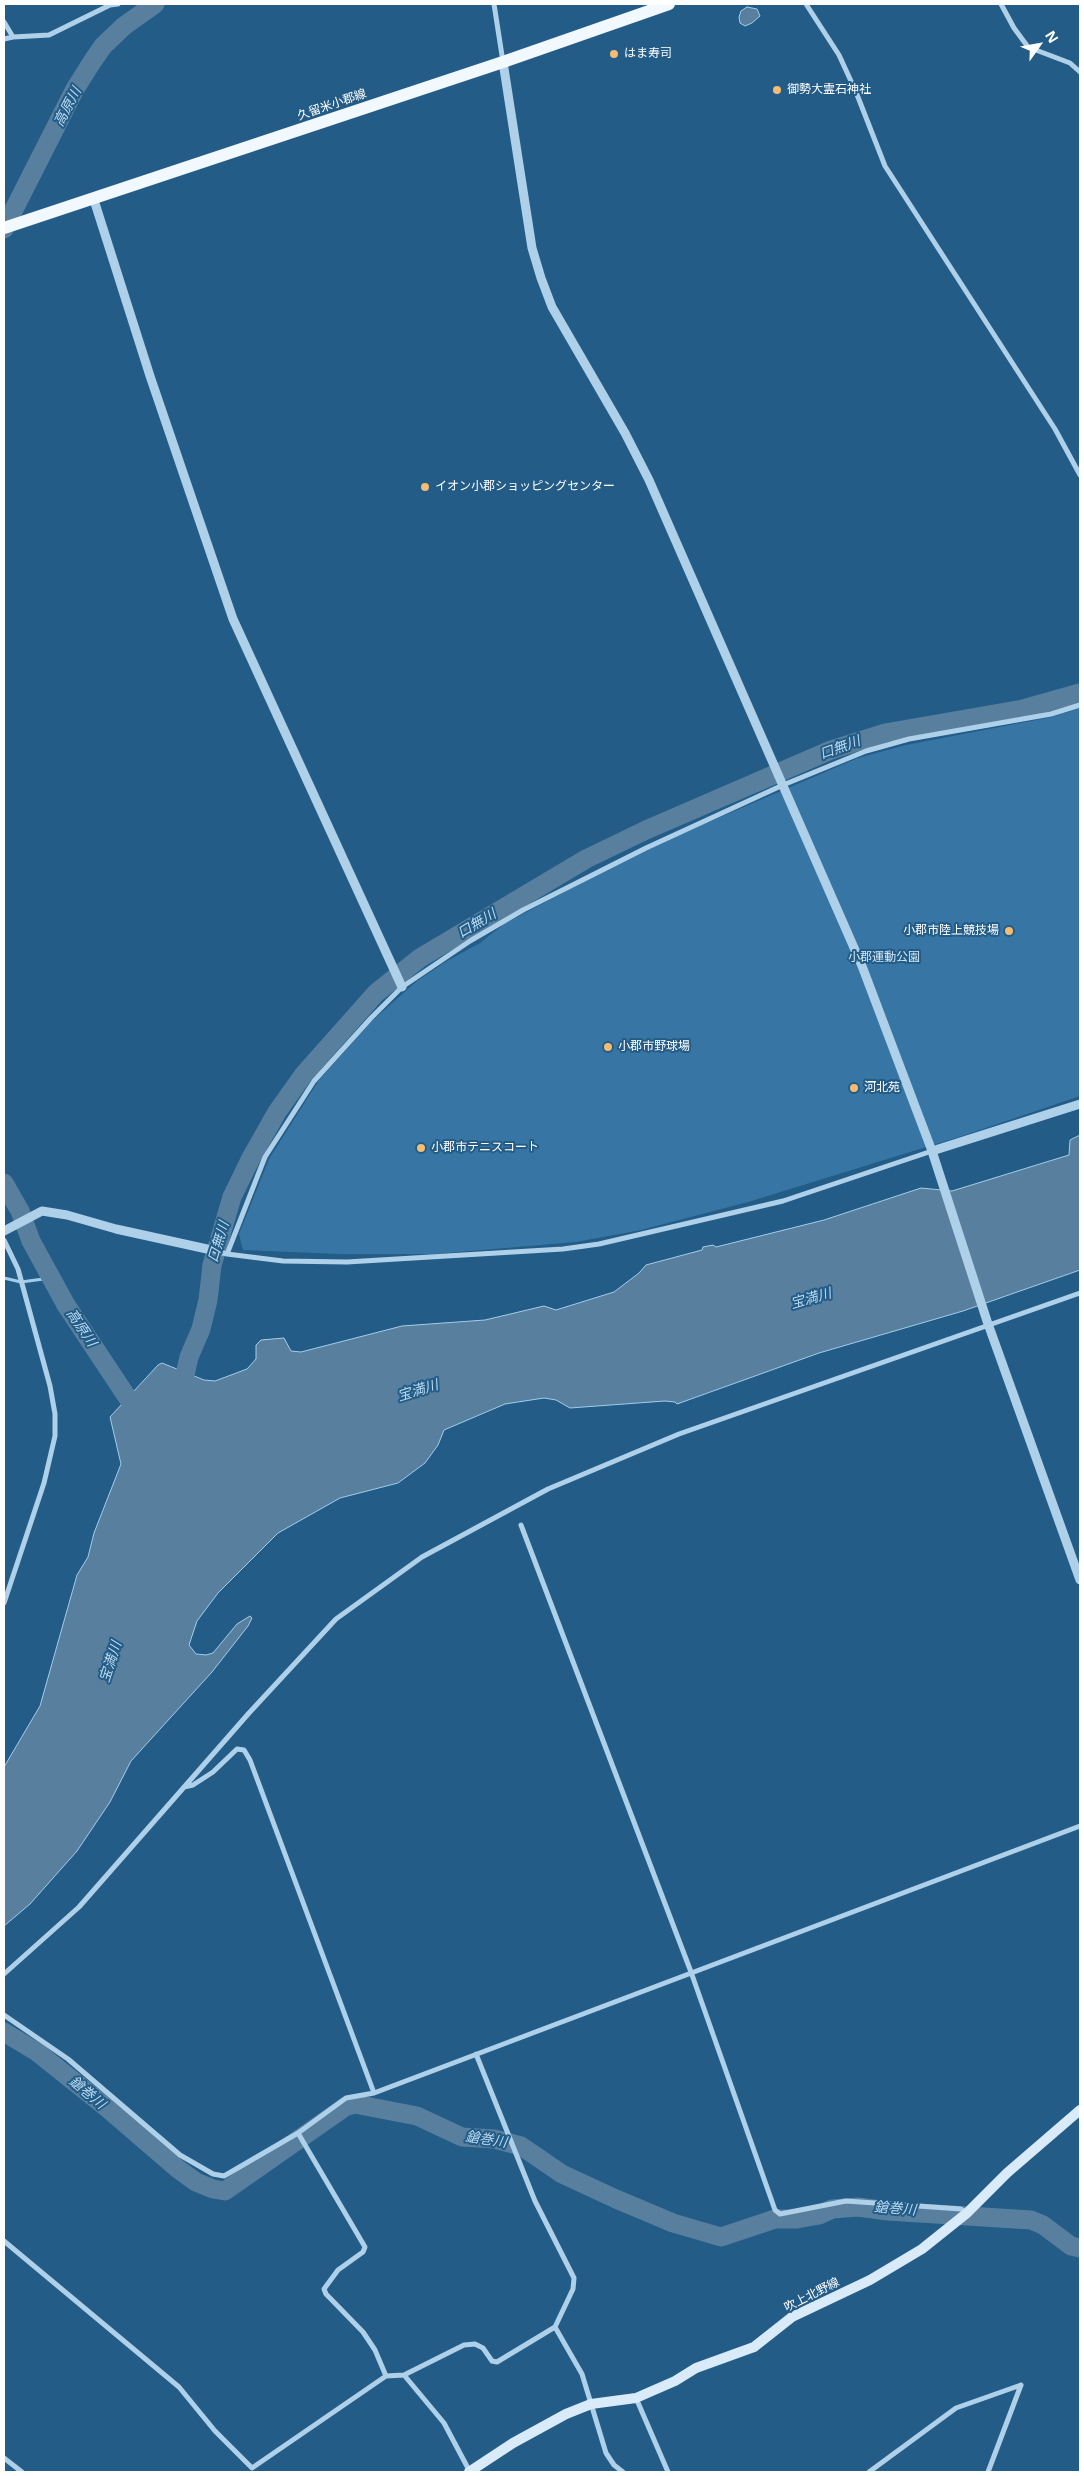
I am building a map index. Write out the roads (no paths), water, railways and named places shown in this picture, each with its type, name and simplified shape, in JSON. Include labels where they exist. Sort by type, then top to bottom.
[{"type":"main road","name":"久留米小郡線","points":[[4,228],[94,200],[669,4]]},
{"type":"main road","name":"吹上北野線","points":[[470,2472],[528,2435],[566,2414],[592,2404],[636,2398],[675,2382],[696,2368],[754,2347],[792,2317],[870,2280],[922,2249],[967,2213],[1006,2173],[1080,2110]]},
{"type":"street","points":[[4,39],[49,35],[110,5],[118,4]]},
{"type":"street","points":[[494,4],[532,248],[540,278],[552,307],[625,433],[649,480],[862,966],[937,1164],[987,1323],[1080,1580]]},
{"type":"street","points":[[806,4],[839,55],[856,92],[885,166],[1055,429],[1080,475]]},
{"type":"street","points":[[1001,4],[1014,28],[1028,46],[1070,63],[1080,72]]},
{"type":"street","points":[[4,22],[13,37]]},
{"type":"street","points":[[94,200],[150,376],[233,619],[402,987]]},
{"type":"street","points":[[227,1254],[266,1157],[314,1081],[402,987],[470,941],[523,910],[646,848],[783,784],[866,750],[909,739],[1051,714],[1080,705]]},
{"type":"street","points":[[4,1231],[42,1211],[67,1215],[116,1229],[227,1254],[282,1261],[394,1261],[513,1251],[563,1250],[599,1244],[783,1201],[1080,1104]]},
{"type":"street","points":[[4,1240],[18,1269],[50,1386],[55,1414],[55,1436],[44,1483],[4,1603]]},
{"type":"street","points":[[4,1974],[79,1908],[183,1788],[336,1619],[422,1557],[548,1489],[602,1466],[731,1415],[987,1323],[1080,1293]]},
{"type":"street","points":[[521,1525],[691,1972],[775,2210],[780,2214],[846,2201],[961,2209],[967,2213]]},
{"type":"street","points":[[183,1788],[193,1785],[213,1772],[237,1749],[244,1750],[250,1760],[374,2093]]},
{"type":"street","points":[[4,2015],[68,2059],[180,2155],[213,2174],[224,2176],[298,2133],[346,2098],[374,2093],[1080,1826]]},
{"type":"street","points":[[4,2241],[179,2386],[215,2431],[251,2470],[386,2376],[404,2375],[464,2345],[475,2344],[483,2348],[492,2361],[497,2362],[555,2328],[574,2289],[574,2278],[535,2201],[476,2054]]},
{"type":"street","points":[[298,2133],[365,2247],[363,2252],[338,2270],[324,2289],[326,2294],[363,2332],[375,2350],[386,2376]]},
{"type":"street","points":[[555,2328],[582,2374],[606,2453],[614,2465],[623,2472]]},
{"type":"street","points":[[404,2375],[438,2413],[470,2472]]},
{"type":"street","points":[[869,2472],[956,2408],[1021,2386],[988,2472]]},
{"type":"street","points":[[636,2398],[668,2472]]},
{"type":"street","points":[[4,2458],[22,2472]]},
{"type":"water","points":[[747,7],[757,9],[760,16],[745,26],[740,23],[739,17],[741,11]]},
{"type":"water","name":"宝満川","points":[[1080,1135],[1080,1270],[963,1311],[819,1353],[677,1404],[665,1401],[570,1408],[556,1400],[544,1398],[505,1404],[444,1430],[438,1445],[425,1463],[398,1483],[340,1498],[278,1533],[218,1593],[197,1621],[189,1645],[196,1654],[206,1655],[213,1653],[237,1624],[250,1616],[252,1618],[248,1626],[212,1672],[131,1761],[110,1802],[77,1851],[30,1904],[4,1926],[4,1767],[40,1706],[77,1575],[88,1557],[94,1533],[121,1464],[110,1417],[158,1365],[162,1363],[204,1380],[215,1381],[247,1369],[256,1359],[256,1345],[261,1340],[284,1338],[291,1351],[301,1352],[402,1326],[485,1320],[544,1306],[556,1310],[614,1292],[639,1273],[646,1265],[702,1250],[703,1247],[713,1245],[716,1247],[824,1220],[921,1188],[952,1191],[1069,1155],[1070,1140]]},
{"type":"waterway","name":"高原川","points":[[4,229],[75,89],[92,62],[103,46],[124,26],[155,4]]},
{"type":"waterway","name":"口無川","points":[[185,1396],[183,1384],[189,1357],[201,1329],[208,1300],[212,1265],[232,1197],[251,1158],[277,1112],[304,1074],[376,993],[420,958],[586,859],[646,830],[831,750],[885,733],[1023,709],[1080,693]]},
{"type":"waterway","name":"高原川","points":[[4,1183],[20,1211],[31,1241],[66,1305],[141,1418]]},
{"type":"waterway","points":[[4,1278],[21,1282],[51,1278]]},
{"type":"waterway","name":"鎗巻川","points":[[4,2032],[37,2052],[106,2107],[178,2169],[196,2182],[213,2189],[225,2191],[345,2107],[355,2104],[417,2116],[462,2137],[494,2139],[521,2146],[562,2174],[616,2199],[673,2223],[721,2237],[775,2219],[797,2219],[819,2215],[832,2209],[858,2207],[888,2211],[1031,2220],[1043,2225],[1071,2246],[1080,2248]]},
{"type":"place","name":"はま寿司","points":[[614,54]]},
{"type":"place","name":"御勢大霊石神社","points":[[777,90]]},
{"type":"place","name":"イオン小郡ショッピングセンター","points":[[425,487]]},
{"type":"place","name":"小郡市陸上競技場","points":[[1009,931]]},
{"type":"place","name":"小郡市野球場","points":[[608,1047]]},
{"type":"place","name":"河北苑","points":[[854,1088]]},
{"type":"place","name":"小郡市テニスコート","points":[[421,1148]]},
{"type":"park label","name":"小郡運動公園","points":[[884,958]]}]
